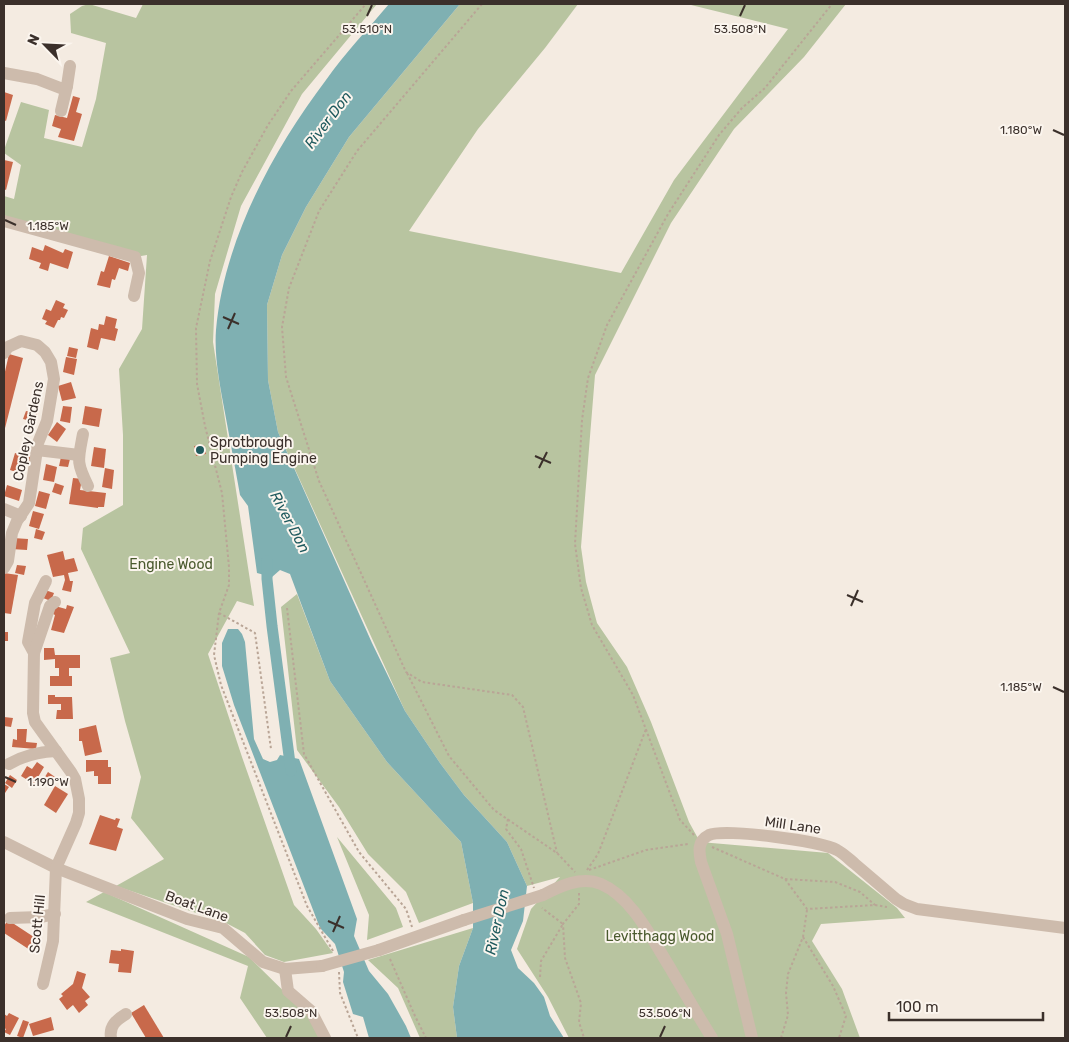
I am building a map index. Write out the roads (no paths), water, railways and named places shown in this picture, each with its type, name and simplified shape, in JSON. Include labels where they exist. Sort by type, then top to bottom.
[{"type":"street","points":[[61,111],[70,66]]},
{"type":"street","points":[[4,74],[22,76],[63,89],[67,86]]},
{"type":"street","points":[[4,221],[135,257],[139,273],[134,296]]},
{"type":"street","name":"Copley Gardens","points":[[4,351],[21,341],[37,346],[51,362],[54,371],[47,421],[37,450],[29,502],[12,533],[8,561],[4,568]]},
{"type":"street","points":[[83,434],[79,467],[88,486]]},
{"type":"street","points":[[37,450],[79,455]]},
{"type":"street","points":[[4,509],[21,516]]},
{"type":"street","points":[[34,653],[28,642],[35,603],[46,581]]},
{"type":"street","points":[[55,602],[50,606],[34,653],[33,713],[35,722],[75,780],[79,799],[79,813],[76,823],[56,868]]},
{"type":"street","points":[[9,764],[21,757],[56,750]]},
{"type":"street","name":"Mill Lane","points":[[752,1038],[727,934],[701,862],[700,843],[713,834],[737,833],[825,845],[839,850],[904,904],[917,909],[1065,928]]},
{"type":"street","name":"Boat Lane","points":[[4,844],[56,868],[187,919],[223,928],[263,962],[285,969],[322,966],[382,948],[464,920],[540,898],[556,888],[583,877],[601,884],[620,897],[643,923],[712,1038]]},
{"type":"street","name":"Scott Hill","points":[[43,984],[53,941],[56,868]]},
{"type":"street","points":[[10,918],[40,917],[55,914]]},
{"type":"street","points":[[285,969],[288,991],[311,1011],[325,1038]]},
{"type":"street","points":[[111,1038],[110,1032],[112,1027],[116,1021],[126,1014]]},
{"type":"water","name":"River Don","points":[[389,4],[460,4],[349,137],[306,207],[282,255],[267,305],[268,380],[278,432],[372,643],[405,711],[464,795],[507,842],[527,886],[523,921],[511,950],[518,968],[534,983],[544,997],[550,1016],[564,1038],[457,1038],[453,1007],[459,966],[473,928],[473,903],[461,842],[387,762],[330,681],[290,574],[280,570],[272,577],[257,573],[248,506],[240,495],[219,382],[216,330],[221,296],[240,230],[254,198],[270,166],[306,107],[341,60]]},
{"type":"water","points":[[228,629],[238,629],[245,642],[254,739],[263,759],[270,762],[277,760],[280,755],[299,759],[357,919],[354,936],[369,971],[388,994],[411,1038],[369,1038],[363,1017],[353,1014],[343,982],[344,972],[335,944],[320,928],[234,705],[222,666],[222,643]]},
{"type":"waterway","points":[[267,561],[272,626],[291,771]]},
{"type":"place","name":"Sprotbrough Pumping Engine","points":[[200,450]]},
{"type":"park label","name":"Engine Wood","points":[[171,564]]},
{"type":"park label","name":"Levitthagg Wood","points":[[660,936]]}]
